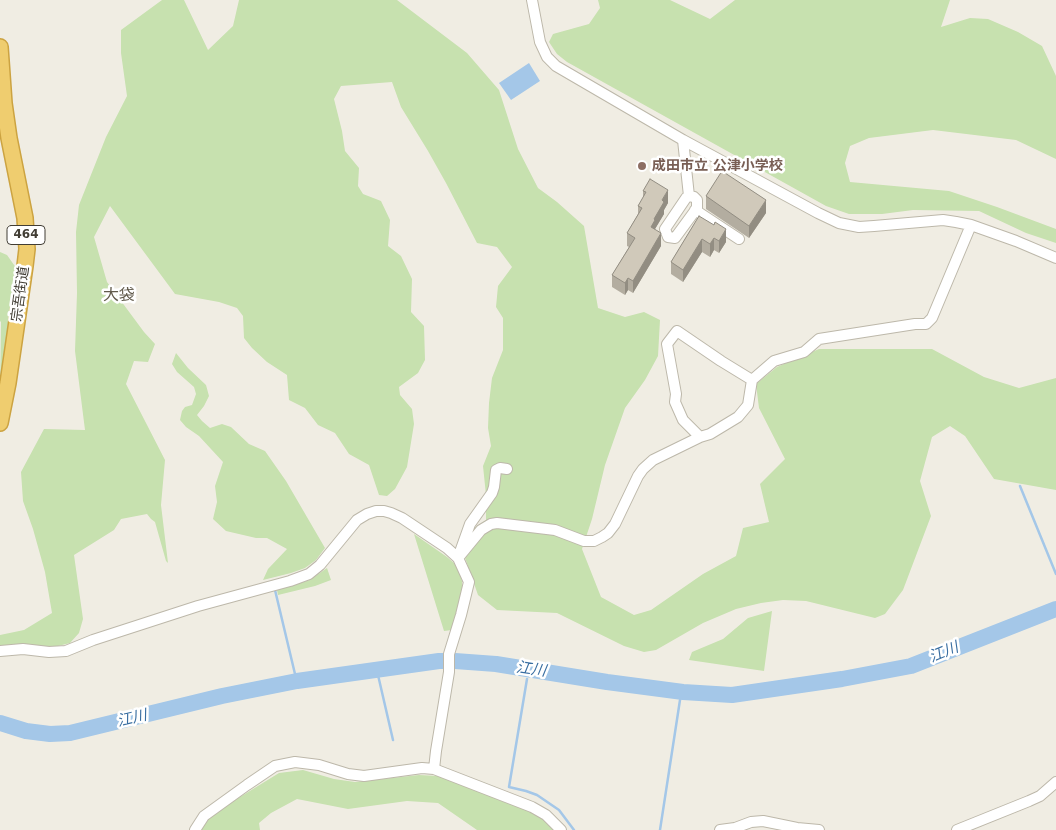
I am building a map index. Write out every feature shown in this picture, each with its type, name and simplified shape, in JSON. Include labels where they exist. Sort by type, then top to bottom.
[{"type":"highway","name":"宗吾街道","points":[[0,47],[4,103],[25,218],[26,248],[8,382],[0,423]]},
{"type":"street","points":[[532,0],[540,42],[547,57],[556,66],[683,140],[790,199],[839,223],[858,227],[943,220],[971,225],[1056,258]]},
{"type":"street","points":[[683,140],[689,196]]},
{"type":"street","points":[[689,196],[697,200],[695,210],[675,238],[668,237],[665,229],[689,196]]},
{"type":"street","points":[[695,210],[739,239]]},
{"type":"street","points":[[458,558],[481,530],[496,523],[556,530],[584,541],[594,541],[602,538],[615,524],[643,469],[653,460],[710,434],[738,417],[748,405],[752,380],[774,361],[804,352],[819,339],[915,324],[926,324],[932,318],[971,225]]},
{"type":"street","points":[[700,437],[683,420],[675,402],[676,394],[667,344],[677,332],[721,362],[752,380]]},
{"type":"street","points":[[458,558],[470,524],[492,493],[496,470],[500,468],[507,469]]},
{"type":"street","points":[[0,651],[66,651],[93,640],[188,609],[309,574],[320,565],[358,520],[367,514],[384,511],[402,518],[447,548],[458,558],[469,582],[449,661],[449,672],[434,769]]},
{"type":"street","points":[[195,830],[204,816],[275,766],[287,762],[319,765],[348,774],[364,776],[422,768],[434,769],[532,807],[546,815],[561,830]]},
{"type":"street","points":[[957,830],[1029,802],[1040,796],[1056,782]]},
{"type":"street","points":[[720,830],[763,821],[797,828],[819,830]]},
{"type":"green space","points":[[162,0],[184,0],[208,50],[233,26],[239,0],[397,0],[467,53],[499,90],[518,149],[538,188],[584,226],[598,308],[625,317],[644,312],[660,320],[658,356],[645,380],[625,408],[605,465],[592,519],[582,549],[601,597],[634,615],[651,610],[703,574],[736,556],[743,528],[769,522],[760,484],[785,459],[759,408],[756,384],[777,367],[819,349],[932,349],[984,377],[1019,388],[1056,378],[1056,490],[994,479],[965,436],[950,426],[932,437],[920,481],[931,516],[903,590],[885,614],[875,618],[806,601],[783,600],[761,603],[736,609],[703,623],[656,650],[644,652],[624,646],[557,613],[497,610],[478,595],[462,549],[467,533],[486,520],[483,466],[491,446],[488,428],[489,403],[492,378],[503,350],[503,318],[496,307],[498,286],[512,267],[497,247],[477,243],[446,183],[401,107],[392,82],[341,86],[334,99],[345,151],[359,168],[358,186],[363,194],[381,201],[390,220],[388,246],[401,256],[412,279],[411,312],[424,326],[425,360],[418,373],[399,387],[400,395],[412,409],[414,424],[407,467],[395,489],[387,496],[379,495],[369,465],[349,454],[335,433],[318,425],[305,408],[289,400],[287,375],[267,362],[244,338],[243,316],[237,308],[219,302],[175,294],[110,206],[94,237],[107,282],[155,344],[148,362],[134,361],[126,384],[165,460],[161,505],[168,563],[155,522],[147,514],[121,519],[114,530],[74,555],[83,619],[79,633],[70,643],[50,648],[0,647],[0,635],[24,630],[52,613],[45,572],[23,501],[21,472],[44,429],[85,430],[75,351],[77,293],[76,232],[79,205],[106,137],[127,96],[121,53],[121,30]]},
{"type":"green space","points":[[598,0],[670,0],[710,19],[735,0],[950,0],[941,27],[970,18],[988,19],[1018,32],[1042,46],[1056,76],[1056,159],[1016,140],[933,130],[869,138],[850,146],[845,163],[850,182],[949,191],[1056,229],[1056,243],[1026,233],[979,211],[913,210],[882,214],[849,214],[826,206],[567,62],[557,54],[549,42],[553,34],[589,24],[600,8]]},
{"type":"green space","points":[[0,252],[7,255],[19,272],[0,397],[1,322]]},
{"type":"green space","points":[[176,353],[188,368],[206,385],[209,396],[197,415],[202,421],[210,428],[222,424],[231,427],[249,444],[265,451],[286,481],[325,548],[316,560],[305,568],[263,580],[268,569],[287,549],[267,538],[256,538],[226,531],[213,519],[217,502],[215,486],[223,462],[199,436],[180,420],[182,411],[185,407],[192,405],[196,394],[194,387],[177,372],[172,364]]},
{"type":"green space","points":[[414,534],[447,557],[459,571],[462,588],[452,630],[444,631]]},
{"type":"green space","points":[[327,568],[331,580],[278,595],[277,590],[310,580]]},
{"type":"green space","points":[[772,611],[764,671],[689,660],[692,652],[723,639],[748,618]]},
{"type":"green space","points":[[303,770],[334,779],[355,782],[419,775],[438,776],[527,810],[543,818],[556,830],[477,830],[438,803],[407,801],[348,809],[297,799],[271,813],[259,823],[260,830],[199,830],[206,818],[279,773]]},
{"type":"water","points":[[529,63],[540,81],[511,100],[499,83]]},
{"type":"building","points":[[722,171],[766,200],[749,226],[706,196]]},
{"type":"building","points":[[650,179],[668,190],[651,227],[661,233],[633,281],[628,278],[625,283],[612,275],[635,238],[627,233],[642,208],[638,206],[646,192],[643,191]]},
{"type":"building","points":[[699,216],[714,225],[715,222],[726,229],[719,241],[714,238],[710,244],[702,239],[683,270],[671,262]]},
{"type":"waterway","points":[[1020,486],[1056,574]]},
{"type":"waterway","points":[[275,590],[295,674]]},
{"type":"waterway","name":"江川","points":[[0,723],[26,731],[50,734],[70,733],[222,696],[297,681],[439,661],[496,664],[683,692],[732,695],[842,679],[911,666],[1056,609]]},
{"type":"waterway","points":[[378,675],[393,740]]},
{"type":"waterway","points":[[527,679],[509,787],[537,795],[559,810],[574,830]]},
{"type":"waterway","points":[[660,830],[680,700]]},
{"type":"place","name":"成田市立 公津小学校","points":[[642,166]]},
{"type":"district","name":"大袋","points":[[119,296]]}]
